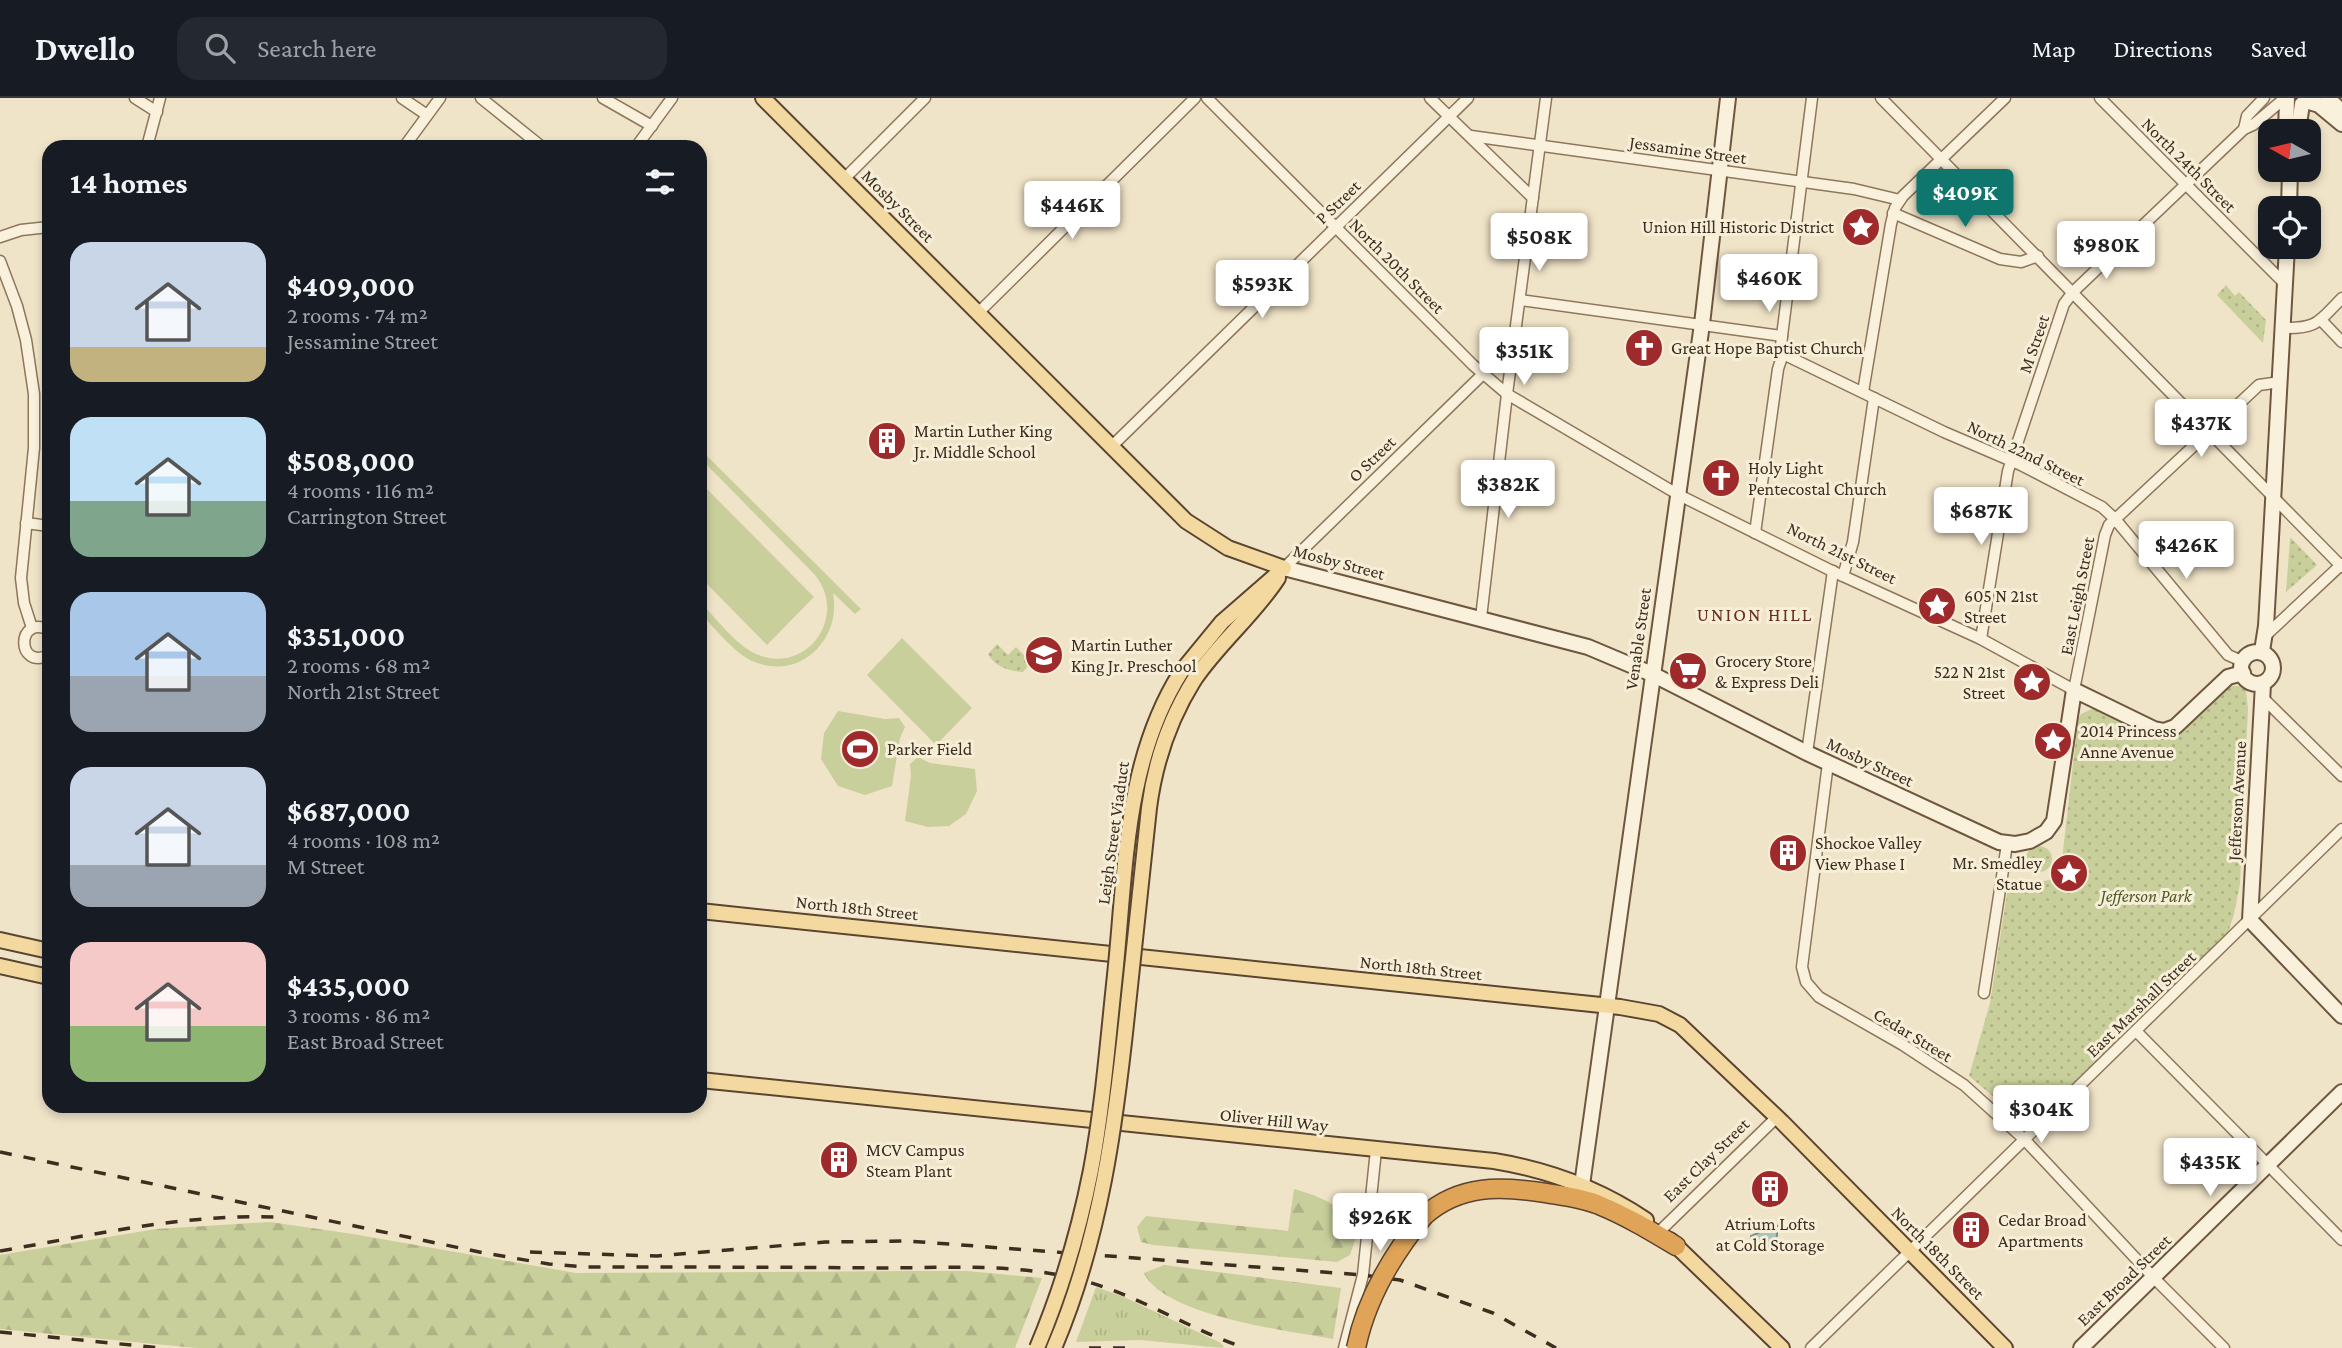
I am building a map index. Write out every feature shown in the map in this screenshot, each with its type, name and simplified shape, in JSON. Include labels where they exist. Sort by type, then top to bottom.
[{"type":"highway","points":[[1356,1348],[1364,1316],[1379,1283],[1424,1216],[1435,1206],[1469,1190],[1520,1189],[1596,1203],[1633,1220],[1676,1246]]},
{"type":"main road","name":"Mosby Street","points":[[763,98],[1171,508],[1198,531],[1240,554],[1284,568]]},
{"type":"main road","name":"Leigh Street Viaduct","points":[[1037,1348],[1074,1242],[1097,1134],[1135,784],[1151,729],[1181,672],[1222,622],[1284,568]]},
{"type":"main road","name":"Leigh Street Viaduct","points":[[1054,1348],[1082,1269],[1108,1162],[1117,1108],[1155,772],[1170,723],[1194,680],[1224,642],[1266,597],[1284,568]]},
{"type":"main road","name":"North 18th Street","points":[[707,912],[1647,1010],[1659,1014],[1679,1025],[1777,1117],[2005,1348]]},
{"type":"main road","points":[[0,940],[42,949]]},
{"type":"main road","points":[[0,966],[42,975]]},
{"type":"main road","name":"Oliver Hill Way","points":[[707,1081],[1503,1162],[1531,1168],[1582,1185],[1622,1204],[1661,1230],[1782,1348]]},
{"type":"street","points":[[135,98],[157,112]]},
{"type":"street","points":[[149,140],[160,98]]},
{"type":"street","points":[[402,98],[427,115]]},
{"type":"street","points":[[409,140],[440,98]]},
{"type":"street","points":[[481,98],[533,140]]},
{"type":"street","points":[[603,98],[652,126]]},
{"type":"street","points":[[641,140],[672,98]]},
{"type":"street","points":[[844,179],[925,98]]},
{"type":"street","points":[[978,313],[1195,98]]},
{"type":"street","name":"North 20th Street","points":[[1207,98],[1483,374],[1507,394]]},
{"type":"street","points":[[1430,98],[1533,198]]},
{"type":"street","name":"P Street","points":[[1111,447],[1334,226],[1468,98]]},
{"type":"street","points":[[1481,618],[1546,98]]},
{"type":"street","name":"Venable Street","points":[[1582,1185],[1702,324],[1728,98]]},
{"type":"street","points":[[1755,533],[1778,369],[1783,354],[1782,336],[1812,98]]},
{"type":"street","points":[[1881,98],[2342,565],[2263,644],[2249,653],[2243,667],[2250,684],[2263,690],[2342,776]]},
{"type":"street","points":[[1863,392],[1894,213],[1900,200],[2005,98]]},
{"type":"street","name":"North 24th Street","points":[[2100,98],[2285,284]]},
{"type":"street","name":"M Street","points":[[2244,129],[2247,116],[2264,98]]},
{"type":"street","points":[[2328,98],[2342,112]]},
{"type":"street","points":[[2295,100],[2319,105],[2342,124]]},
{"type":"street","points":[[2289,119],[2295,100]]},
{"type":"street","points":[[2295,100],[2297,119]]},
{"type":"street","name":"M Street","points":[[1981,639],[2012,461],[2064,304],[2073,292],[2244,129],[2295,100]]},
{"type":"street","name":"Jessamine Street","points":[[1471,136],[1802,181],[1900,200]]},
{"type":"street","points":[[1894,213],[2000,260],[2021,262],[2038,256]]},
{"type":"street","points":[[0,237],[21,230],[42,228]]},
{"type":"street","points":[[2263,644],[2286,259]]},
{"type":"street","points":[[0,261],[26,340],[34,394],[34,448],[20,578],[32,628]]},
{"type":"street","points":[[2283,328],[2305,328],[2320,320],[2342,298]]},
{"type":"street","points":[[1520,300],[1782,336]]},
{"type":"street","points":[[2320,320],[2342,342]]},
{"type":"street","name":"North 22nd Street","points":[[1783,354],[2012,461],[2102,508],[2115,519],[2228,655],[2243,667]]},
{"type":"street","name":"O Street","points":[[1284,568],[1483,374]]},
{"type":"street","name":"East Leigh Street","points":[[2074,690],[2105,535],[2115,519],[2259,385],[2280,382]]},
{"type":"street","name":"North 21st Street","points":[[1507,394],[1679,495],[1843,576],[1981,639],[2074,690],[2154,729],[2166,731],[2175,727],[2228,677],[2243,667]]},
{"type":"street","points":[[1843,576],[1853,542],[1874,398]]},
{"type":"street","points":[[26,523],[42,525]]},
{"type":"street","name":"Mosby Street","points":[[1284,568],[1588,647],[1652,674],[1939,816],[2007,844]]},
{"type":"street","points":[[1807,753],[1833,571]]},
{"type":"street","points":[[42,627],[32,628],[25,637],[24,647],[36,658],[42,657]]},
{"type":"street","name":"Jefferson Avenue","points":[[2250,919],[2263,690],[2271,675],[2272,664],[2263,644]]},
{"type":"street","points":[[1984,993],[2007,844],[2025,843],[2040,837],[2052,826],[2057,810],[2074,690]]},
{"type":"street","name":"Cedar Street","points":[[1828,763],[1803,958],[1803,975],[1806,982],[1830,1005],[1903,1045],[1964,1085],[2025,1140],[2154,1278],[2224,1348]]},
{"type":"street","name":"East Marshall Street","points":[[1811,1348],[2342,829]]},
{"type":"street","points":[[2250,919],[2342,1016]]},
{"type":"street","points":[[2136,1031],[2342,1240]]},
{"type":"street","name":"East Broad Street","points":[[2081,1348],[2342,1092]]},
{"type":"street","name":"East Clay Street","points":[[1661,1230],[1777,1117]]},
{"type":"street","points":[[1344,1348],[1363,1275],[1376,1150]]},
{"type":"green space","points":[[2226,285],[2235,296],[2239,292],[2266,320],[2263,343],[2217,295]]},
{"type":"green space","points":[[707,456],[861,609],[855,614],[833,593],[831,626],[824,641],[801,661],[786,666],[769,666],[745,657],[707,620],[707,610],[741,645],[756,654],[774,659],[791,657],[806,650],[817,638],[824,624],[827,608],[824,591],[815,575],[707,465]]},
{"type":"green space","points":[[707,489],[814,597],[767,645],[707,584]]},
{"type":"green space","points":[[2290,539],[2317,565],[2286,592]]},
{"type":"green space","points":[[902,638],[972,708],[936,745],[867,675]]},
{"type":"green space","points":[[997,644],[1008,655],[1016,647],[1031,662],[1023,672],[1003,668],[988,654]]},
{"type":"green space","name":"Jefferson Park","points":[[2231,686],[2240,686],[2246,690],[2248,709],[2240,884],[2224,945],[2053,1112],[2022,1126],[2002,1104],[1969,1076],[1990,1003],[2007,893],[2019,883],[2049,880],[2061,868],[2078,720],[2081,714],[2094,708],[2172,733],[2184,729]]},
{"type":"green space","name":"Parker Field","points":[[838,711],[885,719],[899,718],[905,727],[900,738],[892,786],[865,795],[838,786],[821,759],[824,733]]},
{"type":"green space","points":[[918,757],[930,763],[975,769],[977,791],[966,814],[949,826],[928,827],[905,821],[910,764]]},
{"type":"green space","points":[[2039,846],[2048,850],[2052,859],[2048,868],[2039,872],[2030,868],[2026,859],[2030,850]]},
{"type":"green space","points":[[1294,1189],[1332,1204],[1345,1217],[1356,1237],[1350,1255],[1337,1262],[1141,1242],[1137,1227],[1146,1216],[1288,1231]]},
{"type":"green space","points":[[270,1222],[576,1273],[967,1271],[1042,1278],[1015,1348],[196,1348],[0,1329],[0,1255],[156,1229]]},
{"type":"green space","points":[[1164,1265],[1341,1288],[1333,1339],[1259,1326],[1201,1311],[1156,1288],[1144,1273]]},
{"type":"green space","points":[[1096,1287],[1124,1297],[1224,1346],[1222,1348],[1140,1340],[1076,1342]]},
{"type":"water","points":[[1778,1226],[1776,1243],[1780,1244],[1779,1249],[1753,1247],[1751,1236]]},
{"type":"railway","points":[[0,1152],[484,1253],[549,1264],[586,1267],[976,1267],[1049,1273],[1117,1292],[1245,1348]]},
{"type":"railway","points":[[0,1251],[172,1222],[277,1217]]},
{"type":"railway","points":[[530,1252],[657,1256],[825,1242],[908,1241],[1363,1275],[1400,1280],[1493,1313],[1556,1348]]},
{"type":"railway","points":[[0,1332],[161,1348]]},
{"type":"railway","points":[[1089,1348],[1133,1348]]},
{"type":"place","name":"Union Hill Historic District","points":[[1861,227]]},
{"type":"place","name":"Great Hope Baptist Church","points":[[1644,348]]},
{"type":"place","name":"Martin Luther King Jr. Middle School","points":[[887,441]]},
{"type":"place","name":"Holy Light Pentecostal Church","points":[[1721,478]]},
{"type":"place","name":"605 N 21st Street","points":[[1937,606]]},
{"type":"place","name":"Martin Luther King Jr. Preschool","points":[[1044,655]]},
{"type":"place","name":"Grocery Store & Express Deli","points":[[1688,671]]},
{"type":"place","name":"522 N 21st Street","points":[[2032,682]]},
{"type":"place","name":"2014 Princess Anne Avenue","points":[[2053,741]]},
{"type":"place","name":"Parker Field","points":[[860,749]]},
{"type":"place","name":"Shockoe Valley View Phase I","points":[[1788,853]]},
{"type":"place","name":"Mr. Smedley Statue","points":[[2069,873]]},
{"type":"place","name":"MCV Campus Steam Plant","points":[[839,1160]]},
{"type":"place","name":"Atrium Lofts at Cold Storage","points":[[1770,1189]]},
{"type":"place","name":"Cedar Broad Apartments","points":[[1971,1230]]},
{"type":"district","name":"UNION HILL","points":[[1755,614]]}]
